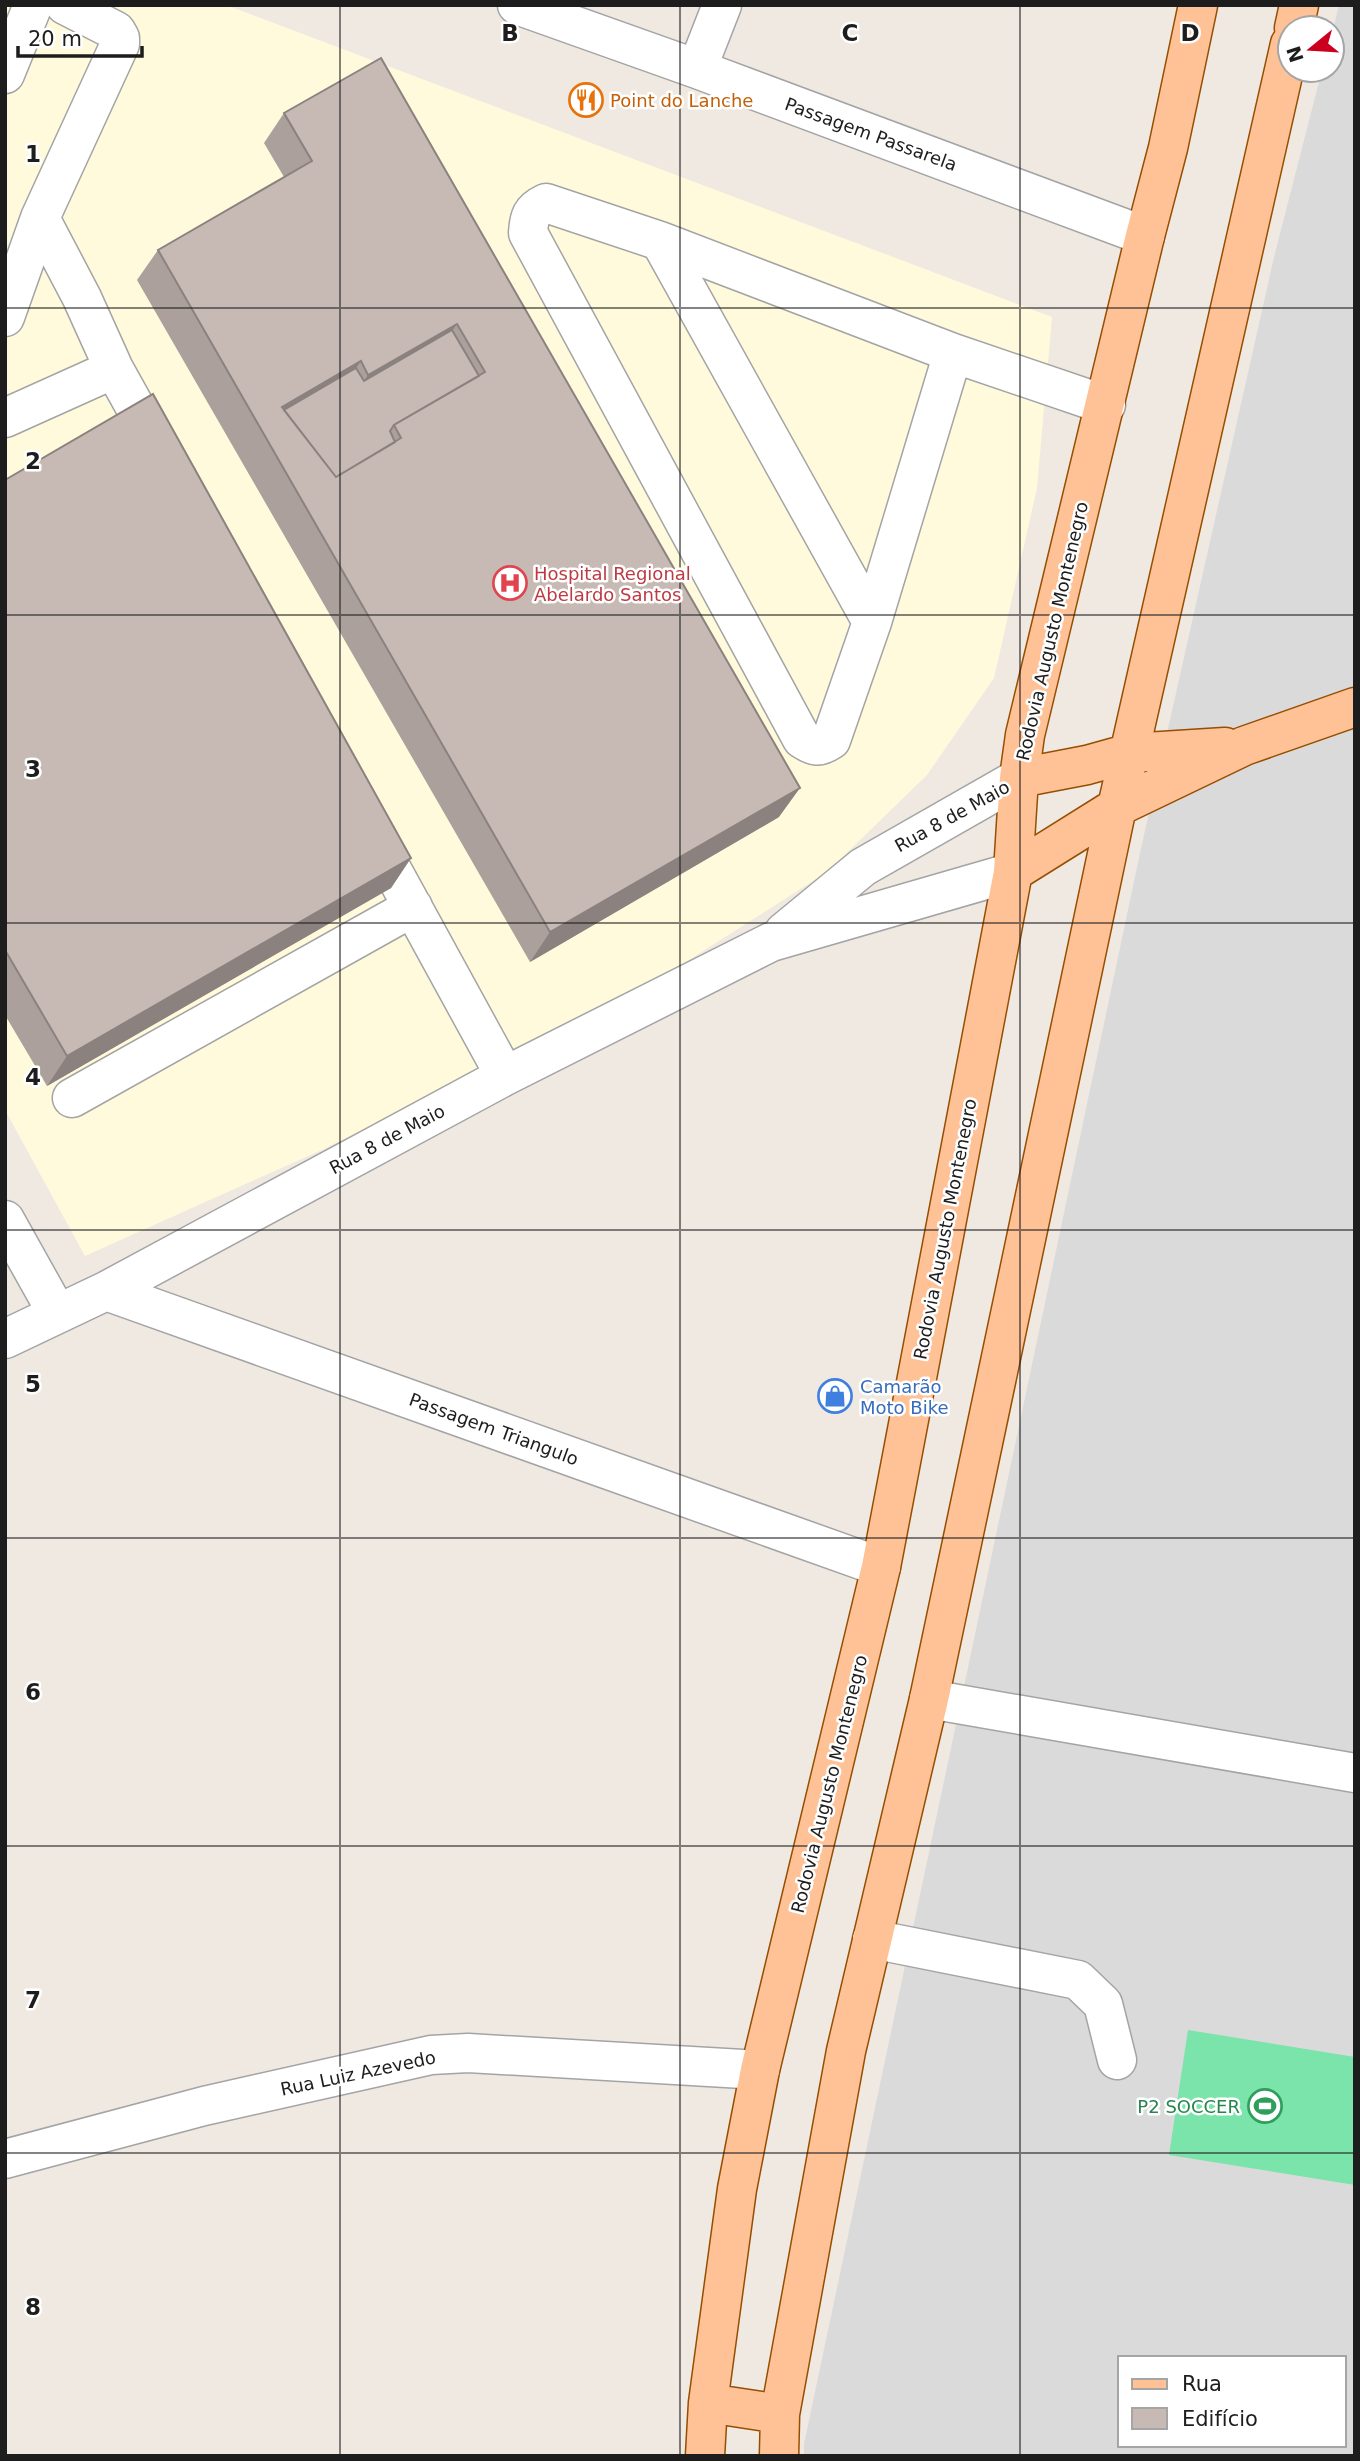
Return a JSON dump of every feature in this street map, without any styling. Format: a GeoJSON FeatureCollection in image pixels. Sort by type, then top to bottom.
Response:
{"type":"FeatureCollection","features":[{"type":"Feature","properties":{"kind":"main road","name":"Rodovia Augusto Montenegro"},"geometry":{"type":"LineString","coordinates":[[705,2456],[708,2403],[737,2189],[761,2070],[881,1567],[1013,872],[1019,778],[1025,735],[1144,236],[1168,148],[1198,5]]}},
{"type":"Feature","properties":{"kind":"main road"},"geometry":{"type":"LineString","coordinates":[[779,2456],[779,2414],[846,2051],[929,1699],[1117,807],[1281,84]]}},
{"type":"Feature","properties":{"kind":"main road","name":"Rua 8 de Maio"},"geometry":{"type":"LineString","coordinates":[[1013,872],[1117,807],[1244,746],[1355,707]]}},
{"type":"Feature","properties":{"kind":"main road","name":"Rua 8 de Maio"},"geometry":{"type":"LineString","coordinates":[[1019,778],[1087,765],[1130,752],[1244,746]]}},
{"type":"Feature","properties":{"kind":"main road"},"geometry":{"type":"LineString","coordinates":[[708,2403],[779,2414]]}},
{"type":"Feature","properties":{"kind":"street"},"geometry":{"type":"LineString","coordinates":[[5,74],[33,5]]}},
{"type":"Feature","properties":{"kind":"street"},"geometry":{"type":"LineString","coordinates":[[5,317],[40,218],[120,44],[116,31],[65,5]]}},
{"type":"Feature","properties":{"kind":"street","name":"Passagem Passarela"},"geometry":{"type":"LineString","coordinates":[[517,5],[697,69],[1144,236]]}},
{"type":"Feature","properties":{"kind":"street"},"geometry":{"type":"LineString","coordinates":[[697,69],[722,5]]}},
{"type":"Feature","properties":{"kind":"street"},"geometry":{"type":"LineString","coordinates":[[953,353],[872,622],[831,740],[821,747],[812,746],[802,739],[528,233],[529,217],[536,208],[546,203],[660,241],[953,353],[1105,405]]}},
{"type":"Feature","properties":{"kind":"street"},"geometry":{"type":"LineString","coordinates":[[40,218],[82,298],[114,369],[176,479]]}},
{"type":"Feature","properties":{"kind":"street"},"geometry":{"type":"LineString","coordinates":[[660,241],[872,622]]}},
{"type":"Feature","properties":{"kind":"street"},"geometry":{"type":"LineString","coordinates":[[5,418],[114,369]]}},
{"type":"Feature","properties":{"kind":"street","name":"Rua 8 de Maio"},"geometry":{"type":"LineString","coordinates":[[771,942],[863,867],[1019,778]]}},
{"type":"Feature","properties":{"kind":"street"},"geometry":{"type":"LineString","coordinates":[[352,797],[505,1076]]}},
{"type":"Feature","properties":{"kind":"street","name":"Rua 8 de Maio"},"geometry":{"type":"LineString","coordinates":[[5,1339],[106,1291],[505,1076],[771,942],[1013,872]]}},
{"type":"Feature","properties":{"kind":"street"},"geometry":{"type":"LineString","coordinates":[[72,1098],[414,907]]}},
{"type":"Feature","properties":{"kind":"street"},"geometry":{"type":"LineString","coordinates":[[5,1220],[57,1313]]}},
{"type":"Feature","properties":{"kind":"street","name":"Passagem Triangulo"},"geometry":{"type":"LineString","coordinates":[[106,1291],[881,1567]]}},
{"type":"Feature","properties":{"kind":"street"},"geometry":{"type":"LineString","coordinates":[[929,1699],[1355,1773]]}},
{"type":"Feature","properties":{"kind":"street"},"geometry":{"type":"LineString","coordinates":[[872,1939],[1078,1980],[1102,2004],[1116,2060]]}},
{"type":"Feature","properties":{"kind":"street","name":"Rua Luiz Azevedo"},"geometry":{"type":"LineString","coordinates":[[5,2160],[204,2106],[431,2055],[468,2053],[761,2070]]}},
{"type":"Feature","properties":{"kind":"shaded area","name":"Hospital Regional Abelardo Santos"},"geometry":{"type":"Polygon","coordinates":[[[7,5],[226,5],[1052,317],[1037,488],[994,678],[927,775],[827,872],[678,967],[502,1061],[326,1148],[85,1256],[5,1110],[7,5]]]}},
{"type":"Feature","properties":{"kind":"shaded area"},"geometry":{"type":"Polygon","coordinates":[[[1339,5],[1355,5],[1355,2456],[804,2456],[804,2444],[1140,853],[1274,257],[1318,84],[1346,84],[1346,14],[1337,14],[1339,5]]]}},
{"type":"Feature","properties":{"kind":"green space","name":"P2 SOCCER"},"geometry":{"type":"Polygon","coordinates":[[[1188,2030],[1355,2057],[1355,2185],[1169,2155],[1188,2030]]]}},
{"type":"Feature","properties":{"kind":"building"},"geometry":{"type":"Polygon","coordinates":[[[381,58],[800,788],[550,932],[158,250],[312,161],[284,113],[381,58]],[[457,324],[368,375],[361,361],[282,407],[336,477],[401,438],[394,425],[485,372],[457,324]]]}},
{"type":"Feature","properties":{"kind":"building"},"geometry":{"type":"Polygon","coordinates":[[[452,330],[479,376],[394,425],[390,431],[395,442],[336,477],[284,410],[356,368],[364,381],[452,330]]]}},
{"type":"Feature","properties":{"kind":"building"},"geometry":{"type":"Polygon","coordinates":[[[153,394],[411,858],[67,1056],[5,950],[5,480],[153,394]]]}},
{"type":"Feature","properties":{"kind":"place","name":"Point do Lanche"},"geometry":{"type":"Point","coordinates":[586,100]}},
{"type":"Feature","properties":{"kind":"place","name":"Hospital Regional Abelardo Santos"},"geometry":{"type":"Point","coordinates":[510,583]}},
{"type":"Feature","properties":{"kind":"place","name":"Camarão Moto Bike"},"geometry":{"type":"Point","coordinates":[835,1396]}},
{"type":"Feature","properties":{"kind":"place","name":"P2 SOCCER"},"geometry":{"type":"Point","coordinates":[1265,2106]}}]}
